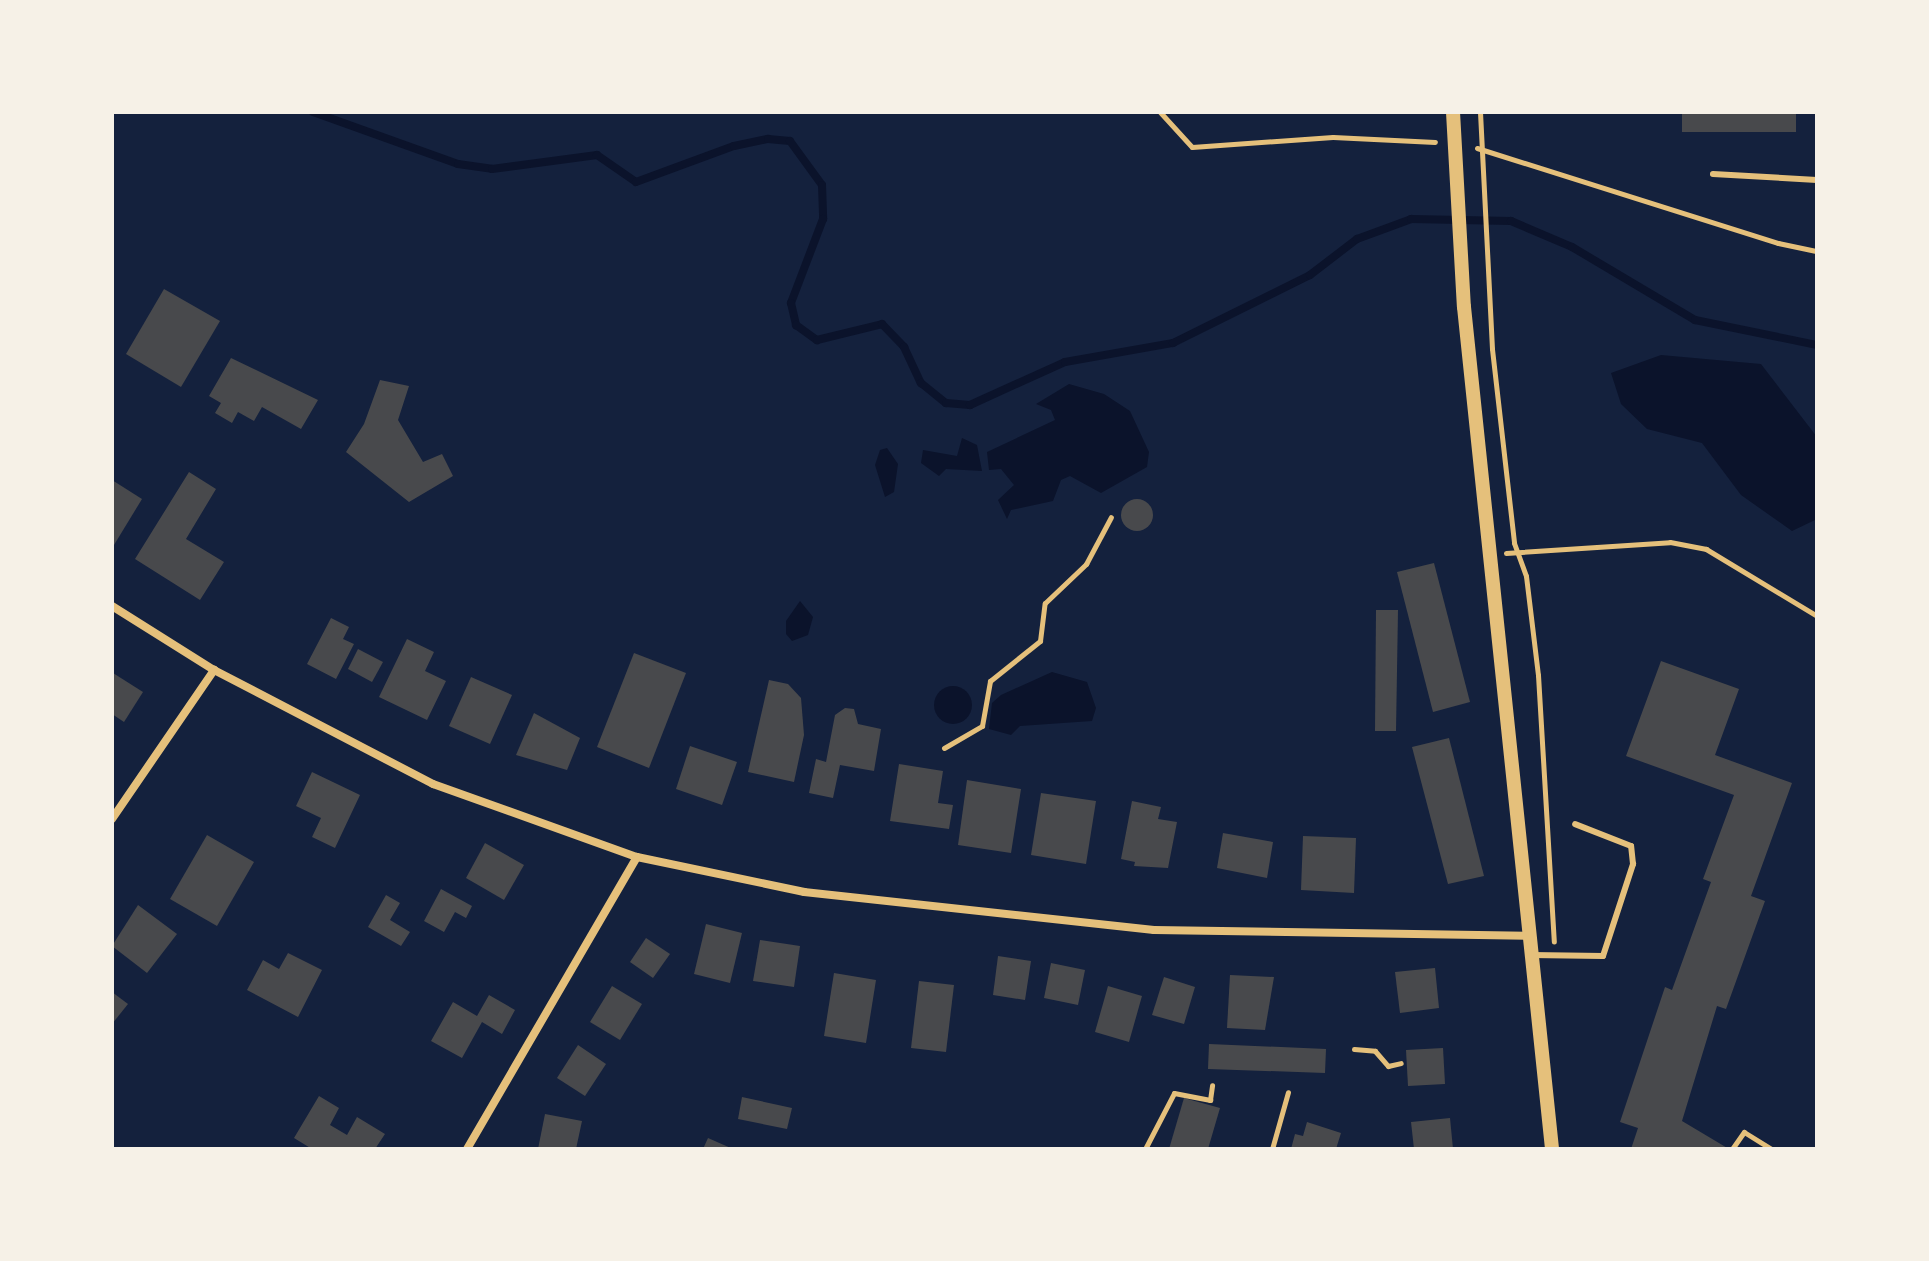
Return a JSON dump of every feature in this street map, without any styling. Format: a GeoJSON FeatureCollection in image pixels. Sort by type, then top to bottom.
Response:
{"type":"FeatureCollection","features":[{"type":"Feature","properties":{"kind":"street"},"geometry":{"type":"LineString","coordinates":[[1453,112],[1464,307],[1493,554],[1552,1149]]}},
{"type":"Feature","properties":{"kind":"street"},"geometry":{"type":"LineString","coordinates":[[112,606],[214,670],[433,784],[637,857],[804,892],[1154,930],[1529,936]]}},
{"type":"Feature","properties":{"kind":"street"},"geometry":{"type":"LineString","coordinates":[[112,819],[214,670]]}},
{"type":"Feature","properties":{"kind":"street"},"geometry":{"type":"LineString","coordinates":[[467,1149],[637,857]]}},
{"type":"Feature","properties":{"kind":"lane"},"geometry":{"type":"LineString","coordinates":[[1713,174],[1817,180]]}},
{"type":"Feature","properties":{"kind":"lane"},"geometry":{"type":"LineString","coordinates":[[1531,955],[1603,956],[1633,864],[1631,846],[1575,824]]}},
{"type":"Feature","properties":{"kind":"path"},"geometry":{"type":"LineString","coordinates":[[1160,112],[1192,147],[1333,137],[1454,143],[1817,251]]}},
{"type":"Feature","properties":{"kind":"path"},"geometry":{"type":"LineString","coordinates":[[1480,112],[1489,306],[1518,552],[1526,576],[1538,675],[1554,955]]}},
{"type":"Feature","properties":{"kind":"path"},"geometry":{"type":"LineString","coordinates":[[944,748],[982,726],[990,681],[1040,641],[1045,603],[1086,564],[1111,517]]}},
{"type":"Feature","properties":{"kind":"path"},"geometry":{"type":"LineString","coordinates":[[1493,554],[1670,542],[1706,549],[1817,616]]}},
{"type":"Feature","properties":{"kind":"path"},"geometry":{"type":"LineString","coordinates":[[1354,1049],[1375,1051],[1388,1066],[1401,1063]]}},
{"type":"Feature","properties":{"kind":"path"},"geometry":{"type":"LineString","coordinates":[[1145,1149],[1174,1093],[1210,1100],[1212,1085]]}},
{"type":"Feature","properties":{"kind":"path"},"geometry":{"type":"LineString","coordinates":[[1272,1149],[1288,1092]]}},
{"type":"Feature","properties":{"kind":"path"},"geometry":{"type":"LineString","coordinates":[[1732,1149],[1744,1132],[1771,1149]]}},
{"type":"Feature","properties":{"kind":"water"},"geometry":{"type":"Polygon","coordinates":[[[1661,355],[1761,364],[1817,437],[1815,520],[1792,531],[1741,495],[1702,443],[1647,429],[1621,404],[1611,373],[1661,355]]]}},
{"type":"Feature","properties":{"kind":"water"},"geometry":{"type":"Polygon","coordinates":[[[1069,384],[1104,394],[1130,411],[1149,452],[1147,467],[1101,493],[1070,476],[1061,480],[1053,501],[1011,510],[1007,519],[998,500],[1014,485],[1001,469],[989,470],[987,452],[1055,420],[1051,410],[1036,404],[1069,384]]]}},
{"type":"Feature","properties":{"kind":"water"},"geometry":{"type":"Polygon","coordinates":[[[962,438],[977,445],[982,471],[946,469],[939,476],[921,463],[923,450],[957,456],[962,438]]]}},
{"type":"Feature","properties":{"kind":"water"},"geometry":{"type":"Polygon","coordinates":[[[887,448],[898,464],[894,492],[885,497],[875,465],[880,450],[887,448]]]}},
{"type":"Feature","properties":{"kind":"water"},"geometry":{"type":"Polygon","coordinates":[[[800,601],[813,617],[808,635],[792,641],[786,634],[786,621],[800,601]]]}},
{"type":"Feature","properties":{"kind":"water"},"geometry":{"type":"Polygon","coordinates":[[[1052,672],[1087,682],[1096,708],[1092,721],[1020,726],[1011,735],[989,729],[992,703],[1001,695],[1052,672]]]}},
{"type":"Feature","properties":{"kind":"water"},"geometry":{"type":"Polygon","coordinates":[[[953,686],[967,691],[972,705],[967,719],[953,724],[939,719],[934,705],[939,691],[953,686]]]}},
{"type":"Feature","properties":{"kind":"building"},"geometry":{"type":"Polygon","coordinates":[[[1682,112],[1796,112],[1796,132],[1682,132],[1682,112]]]}},
{"type":"Feature","properties":{"kind":"building"},"geometry":{"type":"Polygon","coordinates":[[[164,289],[220,321],[181,387],[126,354],[164,289]]]}},
{"type":"Feature","properties":{"kind":"building"},"geometry":{"type":"Polygon","coordinates":[[[231,358],[318,400],[301,429],[262,407],[254,421],[238,412],[232,423],[215,413],[221,403],[209,396],[231,358]]]}},
{"type":"Feature","properties":{"kind":"building"},"geometry":{"type":"Polygon","coordinates":[[[380,380],[409,386],[398,420],[423,462],[442,454],[453,476],[409,502],[346,452],[364,424],[380,380]]]}},
{"type":"Feature","properties":{"kind":"building"},"geometry":{"type":"Polygon","coordinates":[[[189,472],[216,489],[186,539],[224,562],[200,600],[135,559],[189,472]]]}},
{"type":"Feature","properties":{"kind":"building"},"geometry":{"type":"Polygon","coordinates":[[[112,480],[142,499],[114,545],[112,543],[112,480]]]}},
{"type":"Feature","properties":{"kind":"building"},"geometry":{"type":"Polygon","coordinates":[[[1137,499],[1149,503],[1153,515],[1149,527],[1137,531],[1125,527],[1121,515],[1125,503],[1137,499]]]}},
{"type":"Feature","properties":{"kind":"building"},"geometry":{"type":"Polygon","coordinates":[[[1434,563],[1470,702],[1433,712],[1397,572],[1434,563]]]}},
{"type":"Feature","properties":{"kind":"building"},"geometry":{"type":"Polygon","coordinates":[[[1376,610],[1398,610],[1396,731],[1375,731],[1376,610]]]}},
{"type":"Feature","properties":{"kind":"building"},"geometry":{"type":"Polygon","coordinates":[[[331,618],[349,627],[343,639],[354,644],[336,679],[307,664],[331,618]]]}},
{"type":"Feature","properties":{"kind":"building"},"geometry":{"type":"Polygon","coordinates":[[[407,639],[434,652],[425,671],[446,681],[427,720],[379,697],[407,639]]]}},
{"type":"Feature","properties":{"kind":"building"},"geometry":{"type":"Polygon","coordinates":[[[358,649],[383,662],[372,682],[348,669],[358,649]]]}},
{"type":"Feature","properties":{"kind":"building"},"geometry":{"type":"Polygon","coordinates":[[[634,653],[686,673],[649,768],[597,747],[634,653]]]}},
{"type":"Feature","properties":{"kind":"building"},"geometry":{"type":"Polygon","coordinates":[[[1661,661],[1739,689],[1715,755],[1792,783],[1751,896],[1765,901],[1726,1009],[1717,1006],[1682,1121],[1729,1149],[1631,1149],[1638,1128],[1620,1122],[1665,987],[1672,990],[1711,882],[1703,879],[1734,795],[1626,756],[1661,661]]]}},
{"type":"Feature","properties":{"kind":"building"},"geometry":{"type":"Polygon","coordinates":[[[113,673],[143,692],[124,722],[112,714],[113,673]]]}},
{"type":"Feature","properties":{"kind":"building"},"geometry":{"type":"Polygon","coordinates":[[[471,677],[512,695],[490,744],[449,726],[471,677]]]}},
{"type":"Feature","properties":{"kind":"building"},"geometry":{"type":"Polygon","coordinates":[[[769,680],[788,684],[801,698],[804,735],[794,782],[748,772],[769,680]]]}},
{"type":"Feature","properties":{"kind":"building"},"geometry":{"type":"Polygon","coordinates":[[[845,708],[854,709],[858,724],[881,729],[874,771],[840,765],[833,798],[809,793],[816,759],[826,762],[835,715],[845,708]]]}},
{"type":"Feature","properties":{"kind":"building"},"geometry":{"type":"Polygon","coordinates":[[[534,713],[580,738],[567,770],[516,755],[534,713]]]}},
{"type":"Feature","properties":{"kind":"building"},"geometry":{"type":"Polygon","coordinates":[[[1449,738],[1484,876],[1448,884],[1412,747],[1449,738]]]}},
{"type":"Feature","properties":{"kind":"building"},"geometry":{"type":"Polygon","coordinates":[[[690,746],[737,762],[722,805],[676,789],[690,746]]]}},
{"type":"Feature","properties":{"kind":"building"},"geometry":{"type":"Polygon","coordinates":[[[899,764],[943,771],[938,803],[953,805],[949,829],[890,821],[899,764]]]}},
{"type":"Feature","properties":{"kind":"building"},"geometry":{"type":"Polygon","coordinates":[[[312,772],[360,795],[335,848],[312,837],[321,818],[296,806],[312,772]]]}},
{"type":"Feature","properties":{"kind":"building"},"geometry":{"type":"Polygon","coordinates":[[[967,780],[1021,789],[1011,853],[958,845],[967,780]]]}},
{"type":"Feature","properties":{"kind":"building"},"geometry":{"type":"Polygon","coordinates":[[[1041,793],[1096,801],[1086,864],[1031,855],[1041,793]]]}},
{"type":"Feature","properties":{"kind":"building"},"geometry":{"type":"Polygon","coordinates":[[[1132,801],[1161,807],[1158,819],[1177,822],[1168,868],[1134,866],[1135,862],[1121,859],[1132,801]]]}},
{"type":"Feature","properties":{"kind":"building"},"geometry":{"type":"Polygon","coordinates":[[[1223,833],[1273,842],[1267,878],[1217,868],[1223,833]]]}},
{"type":"Feature","properties":{"kind":"building"},"geometry":{"type":"Polygon","coordinates":[[[207,835],[254,862],[217,926],[170,899],[207,835]]]}},
{"type":"Feature","properties":{"kind":"building"},"geometry":{"type":"Polygon","coordinates":[[[1303,836],[1356,838],[1354,893],[1301,890],[1303,836]]]}},
{"type":"Feature","properties":{"kind":"building"},"geometry":{"type":"Polygon","coordinates":[[[485,843],[524,865],[504,900],[466,878],[485,843]]]}},
{"type":"Feature","properties":{"kind":"building"},"geometry":{"type":"Polygon","coordinates":[[[441,889],[472,906],[466,918],[455,912],[444,932],[424,921],[441,889]]]}},
{"type":"Feature","properties":{"kind":"building"},"geometry":{"type":"Polygon","coordinates":[[[386,895],[400,903],[390,920],[410,932],[401,946],[368,927],[386,895]]]}},
{"type":"Feature","properties":{"kind":"building"},"geometry":{"type":"Polygon","coordinates":[[[138,905],[177,934],[147,973],[112,946],[138,905]]]}},
{"type":"Feature","properties":{"kind":"building"},"geometry":{"type":"Polygon","coordinates":[[[706,924],[742,933],[730,983],[694,974],[706,924]]]}},
{"type":"Feature","properties":{"kind":"building"},"geometry":{"type":"Polygon","coordinates":[[[646,938],[670,954],[653,978],[630,962],[646,938]]]}},
{"type":"Feature","properties":{"kind":"building"},"geometry":{"type":"Polygon","coordinates":[[[760,940],[800,946],[794,987],[753,981],[760,940]]]}},
{"type":"Feature","properties":{"kind":"building"},"geometry":{"type":"Polygon","coordinates":[[[288,953],[322,970],[298,1017],[247,990],[263,960],[279,969],[288,953]]]}},
{"type":"Feature","properties":{"kind":"building"},"geometry":{"type":"Polygon","coordinates":[[[998,956],[1031,961],[1025,1000],[993,995],[998,956]]]}},
{"type":"Feature","properties":{"kind":"building"},"geometry":{"type":"Polygon","coordinates":[[[1051,963],[1085,970],[1078,1005],[1044,998],[1051,963]]]}},
{"type":"Feature","properties":{"kind":"building"},"geometry":{"type":"Polygon","coordinates":[[[1435,968],[1439,1008],[1400,1013],[1395,972],[1435,968]]]}},
{"type":"Feature","properties":{"kind":"building"},"geometry":{"type":"Polygon","coordinates":[[[834,973],[876,980],[866,1043],[824,1036],[834,973]]]}},
{"type":"Feature","properties":{"kind":"building"},"geometry":{"type":"Polygon","coordinates":[[[1230,975],[1274,977],[1265,1030],[1227,1028],[1230,975]]]}},
{"type":"Feature","properties":{"kind":"building"},"geometry":{"type":"Polygon","coordinates":[[[1164,977],[1195,987],[1184,1024],[1152,1015],[1164,977]]]}},
{"type":"Feature","properties":{"kind":"building"},"geometry":{"type":"Polygon","coordinates":[[[919,981],[954,985],[946,1052],[911,1048],[919,981]]]}},
{"type":"Feature","properties":{"kind":"building"},"geometry":{"type":"Polygon","coordinates":[[[612,986],[642,1004],[620,1040],[590,1022],[612,986]]]}},
{"type":"Feature","properties":{"kind":"building"},"geometry":{"type":"Polygon","coordinates":[[[1108,986],[1142,996],[1129,1042],[1095,1032],[1108,986]]]}},
{"type":"Feature","properties":{"kind":"building"},"geometry":{"type":"Polygon","coordinates":[[[112,992],[128,1004],[112,1024],[112,992]]]}},
{"type":"Feature","properties":{"kind":"building"},"geometry":{"type":"Polygon","coordinates":[[[489,995],[515,1010],[502,1034],[482,1022],[462,1058],[431,1041],[453,1002],[477,1016],[489,995]]]}},
{"type":"Feature","properties":{"kind":"building"},"geometry":{"type":"Polygon","coordinates":[[[1209,1044],[1326,1049],[1325,1073],[1208,1069],[1209,1044]]]}},
{"type":"Feature","properties":{"kind":"building"},"geometry":{"type":"Polygon","coordinates":[[[578,1045],[606,1064],[585,1096],[557,1078],[578,1045]]]}},
{"type":"Feature","properties":{"kind":"building"},"geometry":{"type":"Polygon","coordinates":[[[1443,1048],[1445,1084],[1408,1086],[1406,1050],[1443,1048]]]}},
{"type":"Feature","properties":{"kind":"building"},"geometry":{"type":"Polygon","coordinates":[[[319,1096],[339,1108],[330,1125],[347,1135],[357,1117],[385,1134],[375,1149],[312,1149],[294,1138],[319,1096]]]}},
{"type":"Feature","properties":{"kind":"building"},"geometry":{"type":"Polygon","coordinates":[[[742,1097],[792,1108],[787,1129],[738,1119],[742,1097]]]}},
{"type":"Feature","properties":{"kind":"building"},"geometry":{"type":"Polygon","coordinates":[[[1184,1098],[1220,1108],[1208,1149],[1169,1149],[1184,1098]]]}},
{"type":"Feature","properties":{"kind":"building"},"geometry":{"type":"Polygon","coordinates":[[[545,1114],[582,1121],[576,1149],[538,1149],[545,1114]]]}},
{"type":"Feature","properties":{"kind":"building"},"geometry":{"type":"Polygon","coordinates":[[[1450,1118],[1453,1149],[1414,1149],[1411,1122],[1450,1118]]]}},
{"type":"Feature","properties":{"kind":"building"},"geometry":{"type":"Polygon","coordinates":[[[1307,1122],[1341,1133],[1336,1149],[1291,1149],[1295,1134],[1303,1136],[1307,1122]]]}},
{"type":"Feature","properties":{"kind":"building"},"geometry":{"type":"Polygon","coordinates":[[[708,1138],[733,1149],[703,1149],[708,1138]]]}},
{"type":"Feature","properties":{"kind":"waterway"},"geometry":{"type":"LineString","coordinates":[[313,112],[458,164],[492,169],[597,155],[636,182],[734,146],[768,139],[790,141],[822,185],[823,219],[791,303],[796,325],[817,340],[882,324],[904,347],[921,383],[946,403],[970,405],[1065,362],[1173,343],[1310,275],[1357,239],[1411,219],[1511,221],[1572,247],[1695,320],[1817,345]]}}]}
